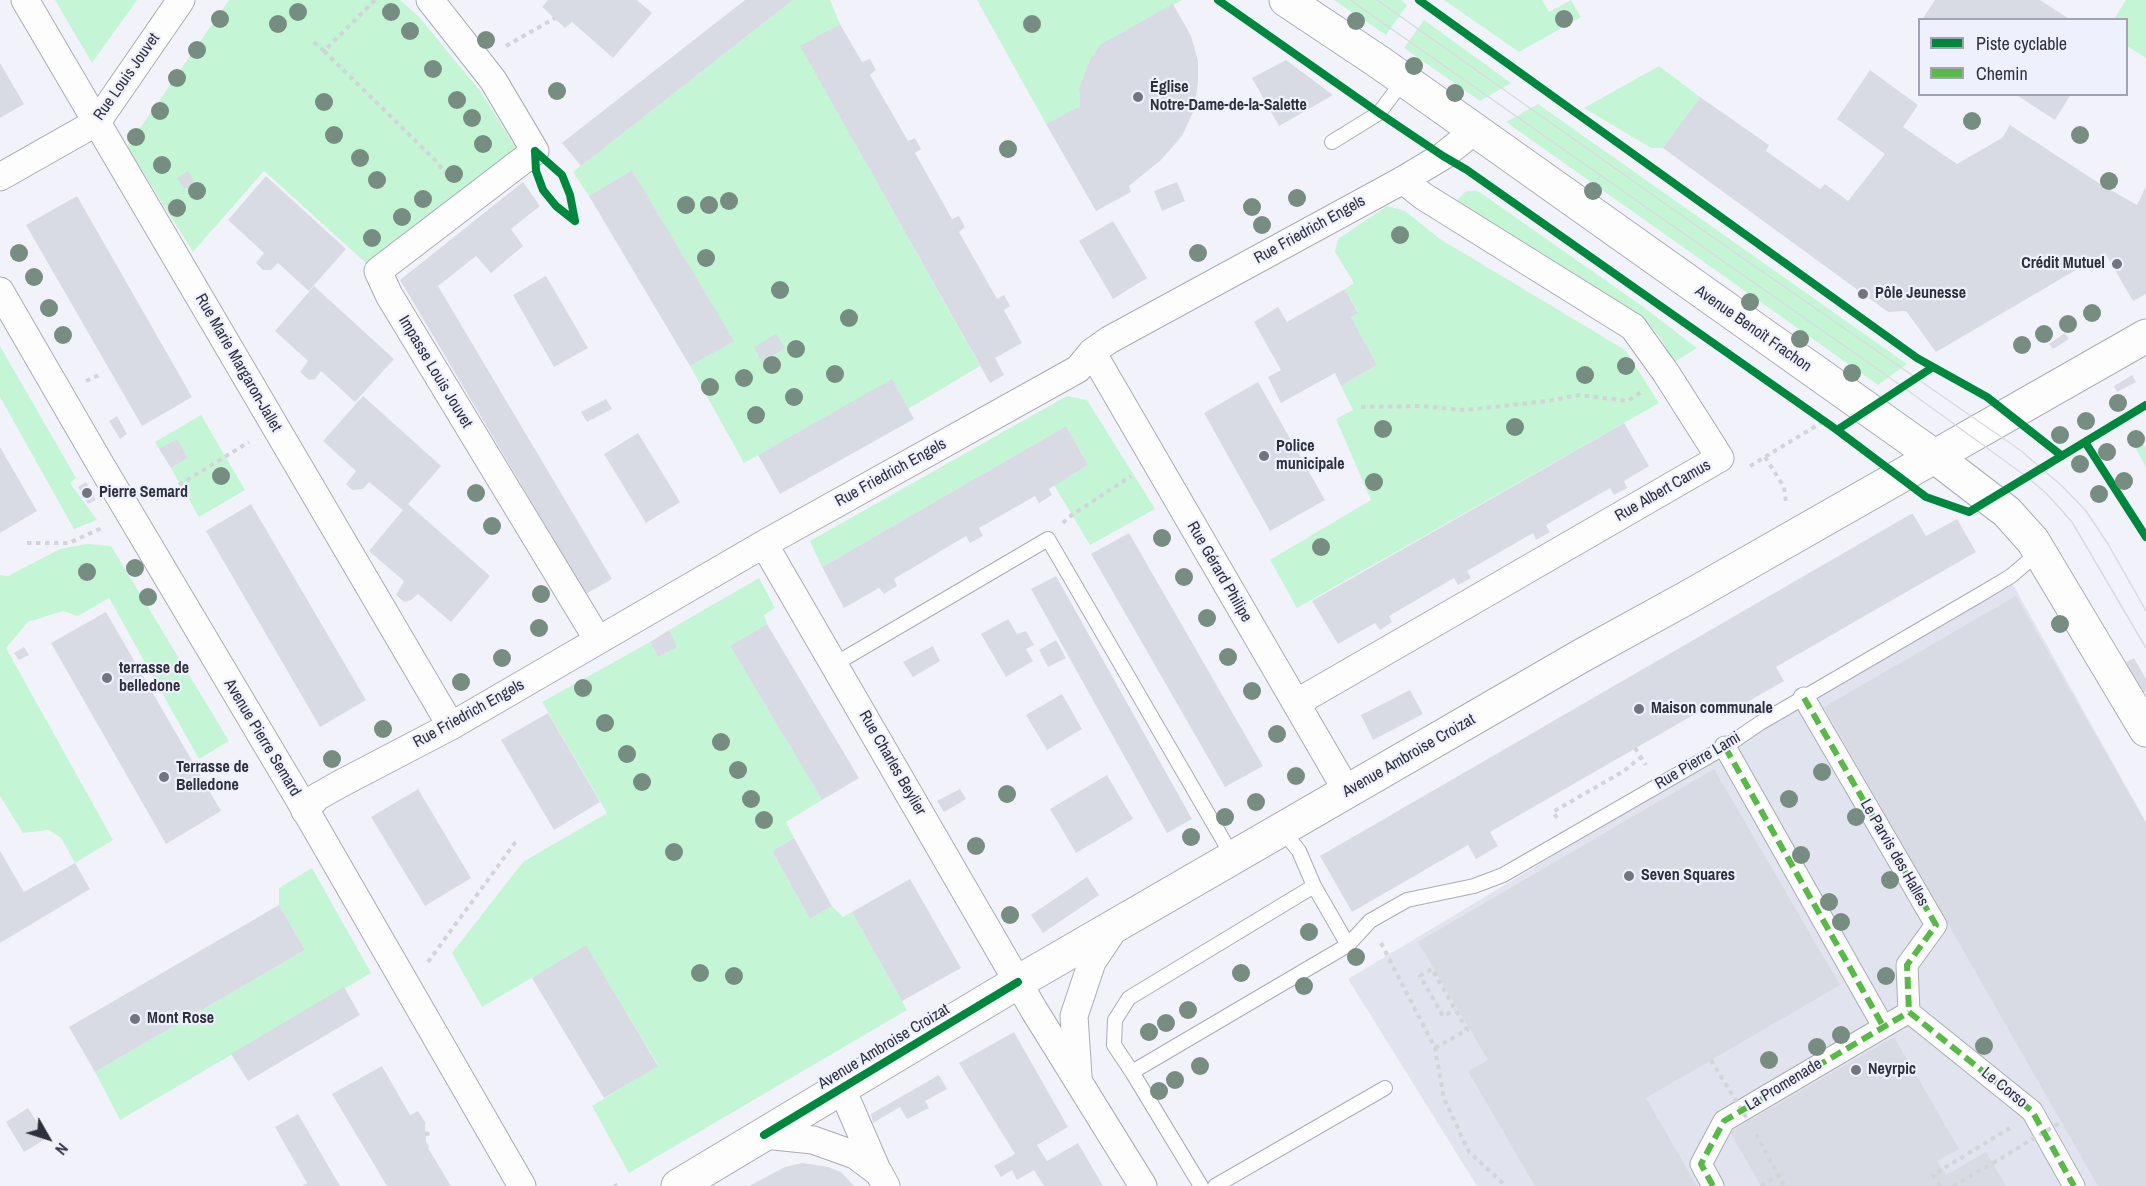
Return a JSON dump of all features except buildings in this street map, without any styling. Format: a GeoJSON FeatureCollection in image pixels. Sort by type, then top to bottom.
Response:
{"type":"FeatureCollection","features":[{"type":"Feature","properties":{"kind":"street","name":"Rue Marie Margaron-Jallet"},"geometry":{"type":"LineString","coordinates":[[25,0],[451,726]]}},
{"type":"Feature","properties":{"kind":"street","name":"Rue Louis Jouvet"},"geometry":{"type":"LineString","coordinates":[[0,177],[97,123],[181,0]]}},
{"type":"Feature","properties":{"kind":"street"},"geometry":{"type":"LineString","coordinates":[[430,0],[480,64]]}},
{"type":"Feature","properties":{"kind":"street","name":"Avenue Benoît Frachon"},"geometry":{"type":"LineString","coordinates":[[1286,0],[1404,80],[1934,456],[2007,512],[2033,541],[2146,730]]}},
{"type":"Feature","properties":{"kind":"street","name":"Impasse Louis Jouvet"},"geometry":{"type":"LineString","coordinates":[[480,64],[493,80],[535,151],[378,271],[389,295],[598,640]]}},
{"type":"Feature","properties":{"kind":"street","name":"Rue Friedrich Engels"},"geometry":{"type":"LineString","coordinates":[[305,811],[317,797],[332,788],[451,726],[764,544],[1078,369],[1092,352],[1109,340],[1403,180],[1443,156],[1474,131]]}},
{"type":"Feature","properties":{"kind":"street","name":"Rue Albert Camus"},"geometry":{"type":"LineString","coordinates":[[1296,703],[1720,458],[1666,373],[1633,327],[1423,196],[1403,180]]}},
{"type":"Feature","properties":{"kind":"street","name":"Avenue Pierre Semard"},"geometry":{"type":"LineString","coordinates":[[0,291],[522,1186]]}},
{"type":"Feature","properties":{"kind":"street","name":"Avenue Ambroise Croizat"},"geometry":{"type":"LineString","coordinates":[[678,1186],[1018,982],[1347,791],[2146,336]]}},
{"type":"Feature","properties":{"kind":"street","name":"Rue Gérard Philipe"},"geometry":{"type":"LineString","coordinates":[[1092,352],[1347,791]]}},
{"type":"Feature","properties":{"kind":"street","name":"Rue Charles Beylier"},"geometry":{"type":"LineString","coordinates":[[764,544],[1018,982],[1143,1186]]}},
{"type":"Feature","properties":{"kind":"street","name":"Le Parvis des Halles"},"geometry":{"type":"LineString","coordinates":[[1804,698],[1936,925],[1907,965],[1909,1012]]}},
{"type":"Feature","properties":{"kind":"street"},"geometry":{"type":"LineString","coordinates":[[1725,747],[1883,1026]]}},
{"type":"Feature","properties":{"kind":"street"},"geometry":{"type":"LineString","coordinates":[[1078,1078],[1074,1016],[1092,963],[1116,926]]}},
{"type":"Feature","properties":{"kind":"street","name":"La Promenade"},"geometry":{"type":"LineString","coordinates":[[1713,1186],[1701,1164],[1724,1121],[1909,1012]]}},
{"type":"Feature","properties":{"kind":"street","name":"Le Corso"},"geometry":{"type":"LineString","coordinates":[[1909,1012],[2032,1111],[2074,1186]]}},
{"type":"Feature","properties":{"kind":"street"},"geometry":{"type":"LineString","coordinates":[[842,1089],[882,1179]]}},
{"type":"Feature","properties":{"kind":"street"},"geometry":{"type":"LineString","coordinates":[[764,1135],[813,1140],[832,1146],[855,1155],[882,1179]]}},
{"type":"Feature","properties":{"kind":"lane"},"geometry":{"type":"LineString","coordinates":[[1332,142],[1379,113],[1404,80]]}},
{"type":"Feature","properties":{"kind":"lane"},"geometry":{"type":"LineString","coordinates":[[835,664],[1048,539],[1234,858]]}},
{"type":"Feature","properties":{"kind":"lane","name":"Rue Pierre Lami"},"geometry":{"type":"LineString","coordinates":[[1132,1072],[1348,945],[1370,921],[1407,900],[1474,886],[1503,874],[1725,747],[1760,723],[2011,576],[2039,552]]}},
{"type":"Feature","properties":{"kind":"lane"},"geometry":{"type":"LineString","coordinates":[[1282,830],[1299,851],[1314,886],[1348,945]]}},
{"type":"Feature","properties":{"kind":"lane"},"geometry":{"type":"LineString","coordinates":[[1201,1186],[1114,1045],[1115,1020],[1129,998],[1314,886]]}},
{"type":"Feature","properties":{"kind":"lane"},"geometry":{"type":"LineString","coordinates":[[1215,1186],[1385,1088]]}},
{"type":"Feature","properties":{"kind":"path"},"geometry":{"type":"LineString","coordinates":[[324,51],[375,0]]}},
{"type":"Feature","properties":{"kind":"path"},"geometry":{"type":"LineString","coordinates":[[480,64],[555,18]]}},
{"type":"Feature","properties":{"kind":"path"},"geometry":{"type":"LineString","coordinates":[[314,42],[435,160],[468,202]]}},
{"type":"Feature","properties":{"kind":"path"},"geometry":{"type":"LineString","coordinates":[[1361,407],[1420,406],[1465,410],[1548,401],[1579,395],[1628,401],[1666,373]]}},
{"type":"Feature","properties":{"kind":"path"},"geometry":{"type":"LineString","coordinates":[[1720,458],[1732,477],[1824,421]]}},
{"type":"Feature","properties":{"kind":"path"},"geometry":{"type":"LineString","coordinates":[[1765,457],[1784,488],[1787,506]]}},
{"type":"Feature","properties":{"kind":"path"},"geometry":{"type":"LineString","coordinates":[[1048,539],[1069,517],[1154,460]]}},
{"type":"Feature","properties":{"kind":"path"},"geometry":{"type":"LineString","coordinates":[[1635,748],[1644,762]]}},
{"type":"Feature","properties":{"kind":"path"},"geometry":{"type":"LineString","coordinates":[[407,989],[518,840]]}},
{"type":"Feature","properties":{"kind":"path"},"geometry":{"type":"LineString","coordinates":[[1370,921],[1435,1048],[1444,1099],[1469,1152],[1506,1186]]}},
{"type":"Feature","properties":{"kind":"path"},"geometry":{"type":"LineString","coordinates":[[1435,1048],[1467,1030],[1432,969],[1420,976],[1443,1016],[1455,1010]]}},
{"type":"Feature","properties":{"kind":"path"},"geometry":{"type":"LineString","coordinates":[[1711,1060],[1784,1186]]}},
{"type":"Feature","properties":{"kind":"path"},"geometry":{"type":"LineString","coordinates":[[1953,1186],[2061,1122]]}},
{"type":"Feature","properties":{"kind":"path"},"geometry":{"type":"LineString","coordinates":[[425,1134],[432,1133]]}},
{"type":"Feature","properties":{"kind":"path"},"geometry":{"type":"LineString","coordinates":[[1940,1186],[1933,1175],[2002,1134]]}},
{"type":"Feature","properties":{"kind":"path"},"geometry":{"type":"LineString","coordinates":[[1761,1186],[1778,1175]]}},
{"type":"Feature","properties":{"kind":"shaded area"},"geometry":{"type":"Polygon","coordinates":[[[2011,581],[2146,822],[2146,1186],[1477,1186],[1348,979],[2011,581]]]}},
{"type":"Feature","properties":{"kind":"green space"},"geometry":{"type":"Polygon","coordinates":[[[55,0],[137,0],[92,63],[55,0]]]}},
{"type":"Feature","properties":{"kind":"green space"},"geometry":{"type":"Polygon","coordinates":[[[229,0],[400,0],[419,17],[481,92],[516,148],[367,264],[264,171],[193,252],[127,147],[229,0]]]}},
{"type":"Feature","properties":{"kind":"green space"},"geometry":{"type":"Polygon","coordinates":[[[793,0],[830,0],[840,24],[801,47],[980,366],[908,409],[892,380],[744,463],[690,366],[733,341],[632,170],[589,196],[573,172],[793,0]]]}},
{"type":"Feature","properties":{"kind":"green space"},"geometry":{"type":"Polygon","coordinates":[[[977,0],[1182,0],[1101,44],[1090,59],[1079,88],[1080,106],[1046,124],[977,0]]]}},
{"type":"Feature","properties":{"kind":"green space"},"geometry":{"type":"Polygon","coordinates":[[[1334,0],[1401,0],[1407,5],[1386,35],[1334,0]]]}},
{"type":"Feature","properties":{"kind":"green space"},"geometry":{"type":"Polygon","coordinates":[[[1444,0],[1542,0],[1549,12],[1571,0],[1581,17],[1519,52],[1444,0]]]}},
{"type":"Feature","properties":{"kind":"green space"},"geometry":{"type":"Polygon","coordinates":[[[2126,0],[2146,0],[2146,58],[2128,47],[2128,18],[2115,18],[2126,0]]]}},
{"type":"Feature","properties":{"kind":"green space"},"geometry":{"type":"Polygon","coordinates":[[[1424,20],[1511,83],[1480,101],[1404,48],[1424,20]]]}},
{"type":"Feature","properties":{"kind":"green space"},"geometry":{"type":"Polygon","coordinates":[[[1659,66],[1700,97],[1663,148],[1651,148],[1584,108],[1659,66]]]}},
{"type":"Feature","properties":{"kind":"green space"},"geometry":{"type":"Polygon","coordinates":[[[1538,104],[1907,364],[1878,385],[1506,122],[1538,104]]]}},
{"type":"Feature","properties":{"kind":"green space"},"geometry":{"type":"Polygon","coordinates":[[[1466,191],[1478,191],[1642,306],[1697,348],[1673,363],[1662,340],[1643,317],[1456,201],[1466,191]]]}},
{"type":"Feature","properties":{"kind":"green space"},"geometry":{"type":"Polygon","coordinates":[[[1387,206],[1405,211],[1440,239],[1625,350],[1659,403],[1297,608],[1270,560],[1371,500],[1336,419],[1353,410],[1341,386],[1377,365],[1351,317],[1358,312],[1345,289],[1354,283],[1335,252],[1338,239],[1387,206]]]}},
{"type":"Feature","properties":{"kind":"green space"},"geometry":{"type":"Polygon","coordinates":[[[0,346],[76,478],[70,483],[97,520],[74,529],[0,397],[0,346]]]}},
{"type":"Feature","properties":{"kind":"green space"},"geometry":{"type":"Polygon","coordinates":[[[1067,396],[1087,400],[1155,509],[1090,545],[1054,485],[1088,465],[1066,426],[822,567],[810,541],[1067,396]]]}},
{"type":"Feature","properties":{"kind":"green space"},"geometry":{"type":"Polygon","coordinates":[[[201,415],[245,490],[199,517],[171,468],[187,458],[159,449],[155,442],[201,415]]]}},
{"type":"Feature","properties":{"kind":"green space"},"geometry":{"type":"Polygon","coordinates":[[[2137,433],[2146,449],[2146,467],[2129,437],[2137,433]]]}},
{"type":"Feature","properties":{"kind":"green space"},"geometry":{"type":"Polygon","coordinates":[[[87,544],[111,546],[229,741],[199,759],[109,598],[78,616],[63,611],[28,622],[6,648],[113,840],[75,863],[61,838],[49,830],[23,833],[0,796],[0,575],[8,576],[60,549],[87,544]]]}},
{"type":"Feature","properties":{"kind":"green space"},"geometry":{"type":"Polygon","coordinates":[[[759,578],[775,608],[764,615],[767,624],[730,646],[822,800],[786,822],[794,838],[772,851],[810,919],[832,906],[843,917],[852,912],[907,1010],[629,1173],[592,1106],[658,1065],[586,946],[482,1007],[452,953],[523,862],[607,813],[542,702],[650,642],[658,657],[676,647],[669,630],[759,578]]]}},
{"type":"Feature","properties":{"kind":"green space"},"geometry":{"type":"Polygon","coordinates":[[[312,868],[371,973],[120,1120],[95,1072],[305,950],[279,905],[279,888],[312,868]]]}},
{"type":"Feature","properties":{"kind":"tram line"},"geometry":{"type":"LineString","coordinates":[[1350,0],[1903,387],[2027,477],[2047,494],[2072,522],[2146,648]]}},
{"type":"Feature","properties":{"kind":"tram line"},"geometry":{"type":"LineString","coordinates":[[1377,0],[1701,229],[2020,450],[2062,486],[2086,511],[2108,544],[2146,611]]}},
{"type":"Feature","properties":{"kind":"marked path"},"geometry":{"type":"LineString","coordinates":[[1804,698],[1936,925],[1907,965],[1909,1012]]}},
{"type":"Feature","properties":{"kind":"marked path"},"geometry":{"type":"LineString","coordinates":[[1725,747],[1883,1026]]}},
{"type":"Feature","properties":{"kind":"marked path"},"geometry":{"type":"LineString","coordinates":[[1909,1012],[2032,1111],[2074,1186]]}},
{"type":"Feature","properties":{"kind":"marked path"},"geometry":{"type":"LineString","coordinates":[[1713,1186],[1701,1164],[1724,1121],[1909,1012]]}},
{"type":"Feature","properties":{"kind":"cycle path"},"geometry":{"type":"LineString","coordinates":[[1218,0],[1379,113],[1467,170],[1837,430],[1926,497],[1969,512],[2146,405]]}},
{"type":"Feature","properties":{"kind":"cycle path"},"geometry":{"type":"LineString","coordinates":[[1419,0],[1917,358],[1987,397],[2062,456]]}},
{"type":"Feature","properties":{"kind":"cycle path"},"geometry":{"type":"LineString","coordinates":[[535,151],[536,171],[543,190],[556,206],[575,221]]}},
{"type":"Feature","properties":{"kind":"cycle path"},"geometry":{"type":"LineString","coordinates":[[535,151],[562,175],[570,195],[575,221]]}},
{"type":"Feature","properties":{"kind":"cycle path"},"geometry":{"type":"LineString","coordinates":[[1837,430],[1933,367]]}},
{"type":"Feature","properties":{"kind":"cycle path"},"geometry":{"type":"LineString","coordinates":[[2085,442],[2146,537]]}},
{"type":"Feature","properties":{"kind":"cycle path"},"geometry":{"type":"LineString","coordinates":[[764,1135],[1018,982]]}},
{"type":"Feature","properties":{"kind":"place","name":"Église Notre-Dame-de-la-Salette"},"geometry":{"type":"Point","coordinates":[1138,97]}},
{"type":"Feature","properties":{"kind":"place","name":"Crédit Mutuel"},"geometry":{"type":"Point","coordinates":[2117,264]}},
{"type":"Feature","properties":{"kind":"place","name":"Pôle Jeunesse"},"geometry":{"type":"Point","coordinates":[1863,294]}},
{"type":"Feature","properties":{"kind":"place","name":"Police municipale"},"geometry":{"type":"Point","coordinates":[1264,456]}},
{"type":"Feature","properties":{"kind":"place","name":"Pierre Semard"},"geometry":{"type":"Point","coordinates":[87,493]}},
{"type":"Feature","properties":{"kind":"place","name":"terrasse de belledone"},"geometry":{"type":"Point","coordinates":[107,678]}},
{"type":"Feature","properties":{"kind":"place","name":"Maison communale"},"geometry":{"type":"Point","coordinates":[1639,709]}},
{"type":"Feature","properties":{"kind":"place","name":"Terrasse de Belledone"},"geometry":{"type":"Point","coordinates":[164,777]}},
{"type":"Feature","properties":{"kind":"place","name":"Seven Squares"},"geometry":{"type":"Point","coordinates":[1629,876]}},
{"type":"Feature","properties":{"kind":"place","name":"Mont Rose"},"geometry":{"type":"Point","coordinates":[135,1019]}},
{"type":"Feature","properties":{"kind":"place","name":"Neyrpic"},"geometry":{"type":"Point","coordinates":[1856,1070]}}]}
